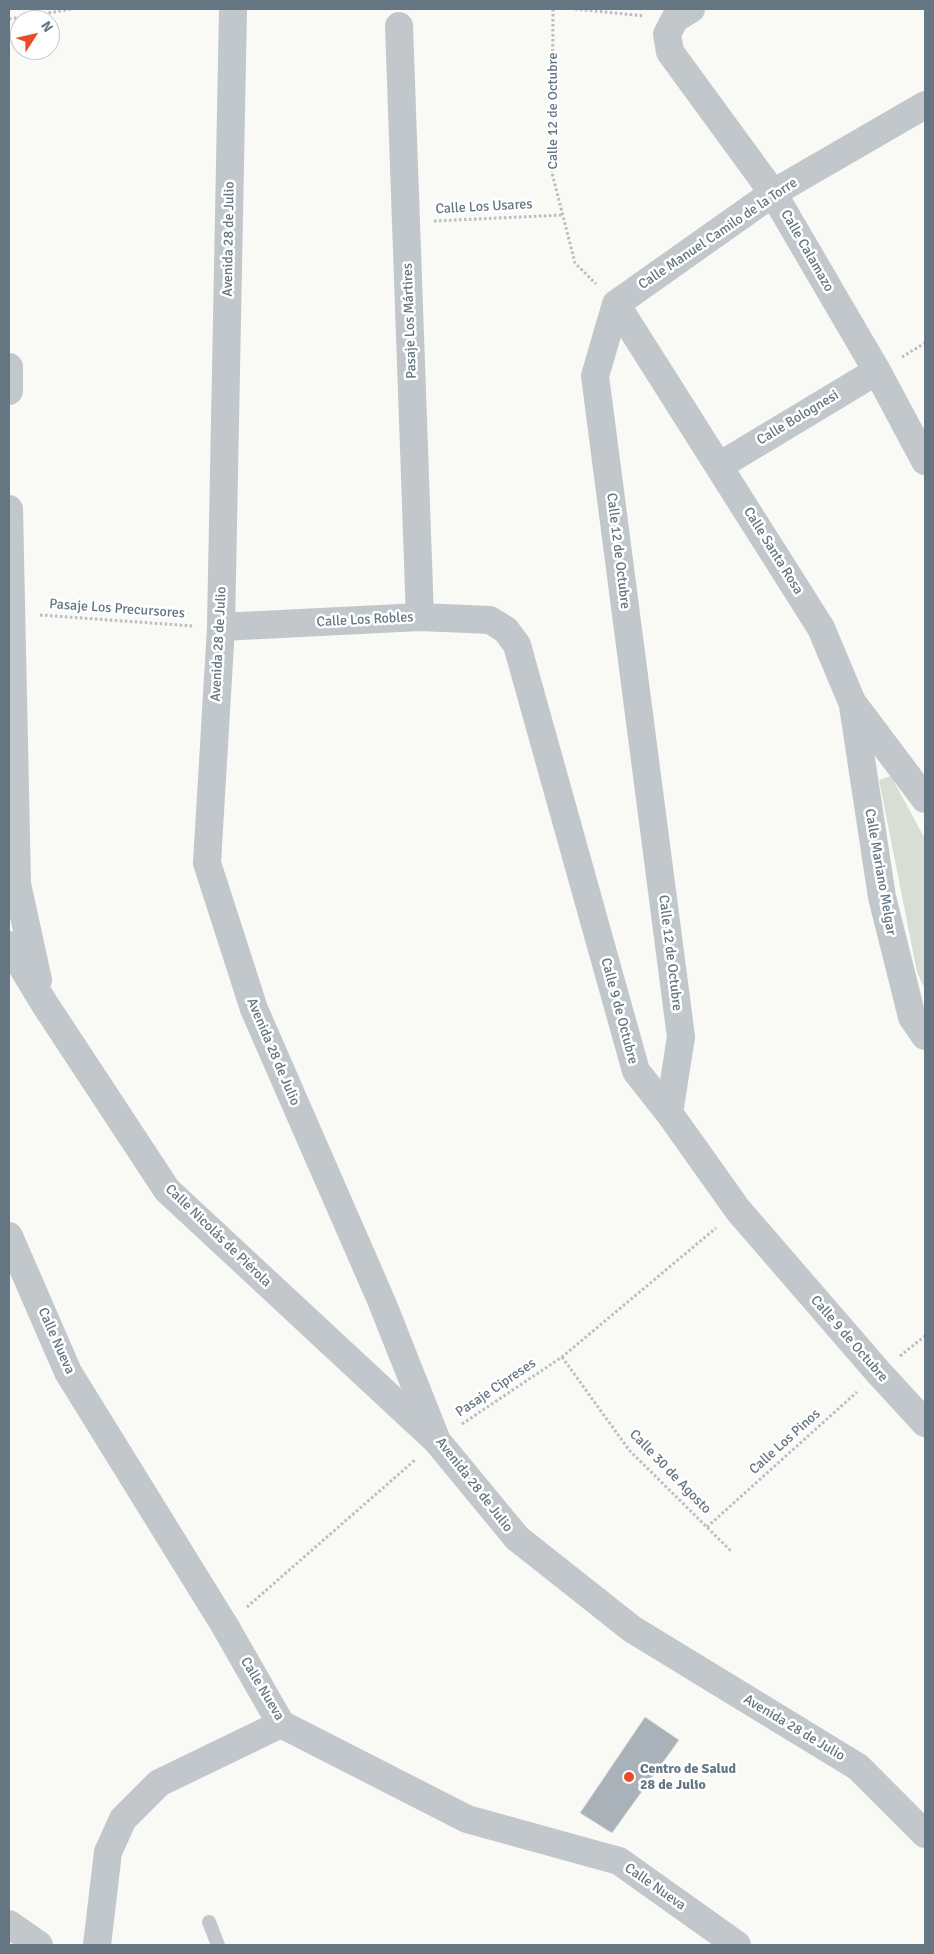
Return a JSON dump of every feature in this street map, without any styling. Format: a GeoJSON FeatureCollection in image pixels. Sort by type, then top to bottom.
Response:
{"type":"FeatureCollection","features":[{"type":"Feature","properties":{"kind":"street","name":"Avenida 28 de Julio"},"geometry":{"type":"LineString","coordinates":[[234,9],[221,627],[207,863],[254,1008],[381,1300],[437,1441],[516,1538],[632,1629],[858,1767],[925,1834]]}},
{"type":"Feature","properties":{"kind":"street","name":"Calle Calamazo"},"geometry":{"type":"LineString","coordinates":[[683,14],[667,34],[670,52],[773,194],[877,371],[925,461]]}},
{"type":"Feature","properties":{"kind":"street","name":"Pasaje Los Mártires"},"geometry":{"type":"LineString","coordinates":[[399,26],[420,617]]}},
{"type":"Feature","properties":{"kind":"street","name":"Calle Manuel Camilo de la Torre"},"geometry":{"type":"LineString","coordinates":[[616,304],[773,194],[925,105]]}},
{"type":"Feature","properties":{"kind":"street","name":"Calle Santa Rosa"},"geometry":{"type":"LineString","coordinates":[[616,304],[821,628],[852,702],[925,798]]}},
{"type":"Feature","properties":{"kind":"street","name":"Calle 12 de Octubre"},"geometry":{"type":"LineString","coordinates":[[616,304],[595,376],[681,1038],[669,1114]]}},
{"type":"Feature","properties":{"kind":"street"},"geometry":{"type":"LineString","coordinates":[[9,367],[9,391]]}},
{"type":"Feature","properties":{"kind":"street","name":"Calle Bolognesi"},"geometry":{"type":"LineString","coordinates":[[719,466],[877,371]]}},
{"type":"Feature","properties":{"kind":"street"},"geometry":{"type":"LineString","coordinates":[[9,509],[17,884],[44,1003]]}},
{"type":"Feature","properties":{"kind":"street","name":"Calle Los Robles"},"geometry":{"type":"LineString","coordinates":[[221,627],[420,617],[490,620],[506,630]]}},
{"type":"Feature","properties":{"kind":"street","name":"Calle 9 de Octubre"},"geometry":{"type":"LineString","coordinates":[[506,630],[517,645],[636,1070],[738,1210],[879,1373],[925,1423]]}},
{"type":"Feature","properties":{"kind":"street","name":"Calle Mariano Melgar"},"geometry":{"type":"LineString","coordinates":[[852,702],[882,896],[912,1016],[925,1036]]}},
{"type":"Feature","properties":{"kind":"street","name":"Calle Nicolás de Piérola"},"geometry":{"type":"LineString","coordinates":[[9,945],[44,1003],[167,1190],[437,1441]]}},
{"type":"Feature","properties":{"kind":"street","name":"Calle Nueva"},"geometry":{"type":"LineString","coordinates":[[9,1236],[68,1372],[225,1626],[281,1724],[467,1819],[619,1862],[737,1945]]}},
{"type":"Feature","properties":{"kind":"street"},"geometry":{"type":"LineString","coordinates":[[97,1945],[108,1852],[124,1819],[159,1783],[281,1724]]}},
{"type":"Feature","properties":{"kind":"street"},"geometry":{"type":"LineString","coordinates":[[9,1924],[39,1945]]}},
{"type":"Feature","properties":{"kind":"lane"},"geometry":{"type":"LineString","coordinates":[[209,1922],[218,1945]]}},
{"type":"Feature","properties":{"kind":"path"},"geometry":{"type":"LineString","coordinates":[[9,19],[73,9]]}},
{"type":"Feature","properties":{"kind":"path","name":"Calle 12 de Octubre"},"geometry":{"type":"LineString","coordinates":[[553,9],[552,173],[575,263],[616,304]]}},
{"type":"Feature","properties":{"kind":"path"},"geometry":{"type":"LineString","coordinates":[[575,9],[683,14]]}},
{"type":"Feature","properties":{"kind":"path","name":"Calle Los Usares"},"geometry":{"type":"LineString","coordinates":[[406,223],[563,214]]}},
{"type":"Feature","properties":{"kind":"path","name":"Pasaje Los Precursores"},"geometry":{"type":"LineString","coordinates":[[11,604],[221,627]]}},
{"type":"Feature","properties":{"kind":"path","name":"Pasaje Cipreses"},"geometry":{"type":"LineString","coordinates":[[225,1626],[437,1441],[562,1358],[738,1210]]}},
{"type":"Feature","properties":{"kind":"path","name":"Calle 30 de Agosto"},"geometry":{"type":"LineString","coordinates":[[562,1358],[629,1450],[731,1551]]}},
{"type":"Feature","properties":{"kind":"path","name":"Calle Los Pinos"},"geometry":{"type":"LineString","coordinates":[[707,1527],[879,1373]]}},
{"type":"Feature","properties":{"kind":"shaded area"},"geometry":{"type":"Polygon","coordinates":[[[891,776],[925,839],[925,990],[917,972],[879,780],[891,776]]]}},
{"type":"Feature","properties":{"kind":"building","name":"Centro de Salud 28 de Julio"},"geometry":{"type":"Polygon","coordinates":[[[645,1717],[679,1740],[612,1833],[580,1813],[645,1717]]]}},
{"type":"Feature","properties":{"kind":"place","name":"Centro de Salud 28 de Julio"},"geometry":{"type":"Point","coordinates":[629,1777]}}]}
